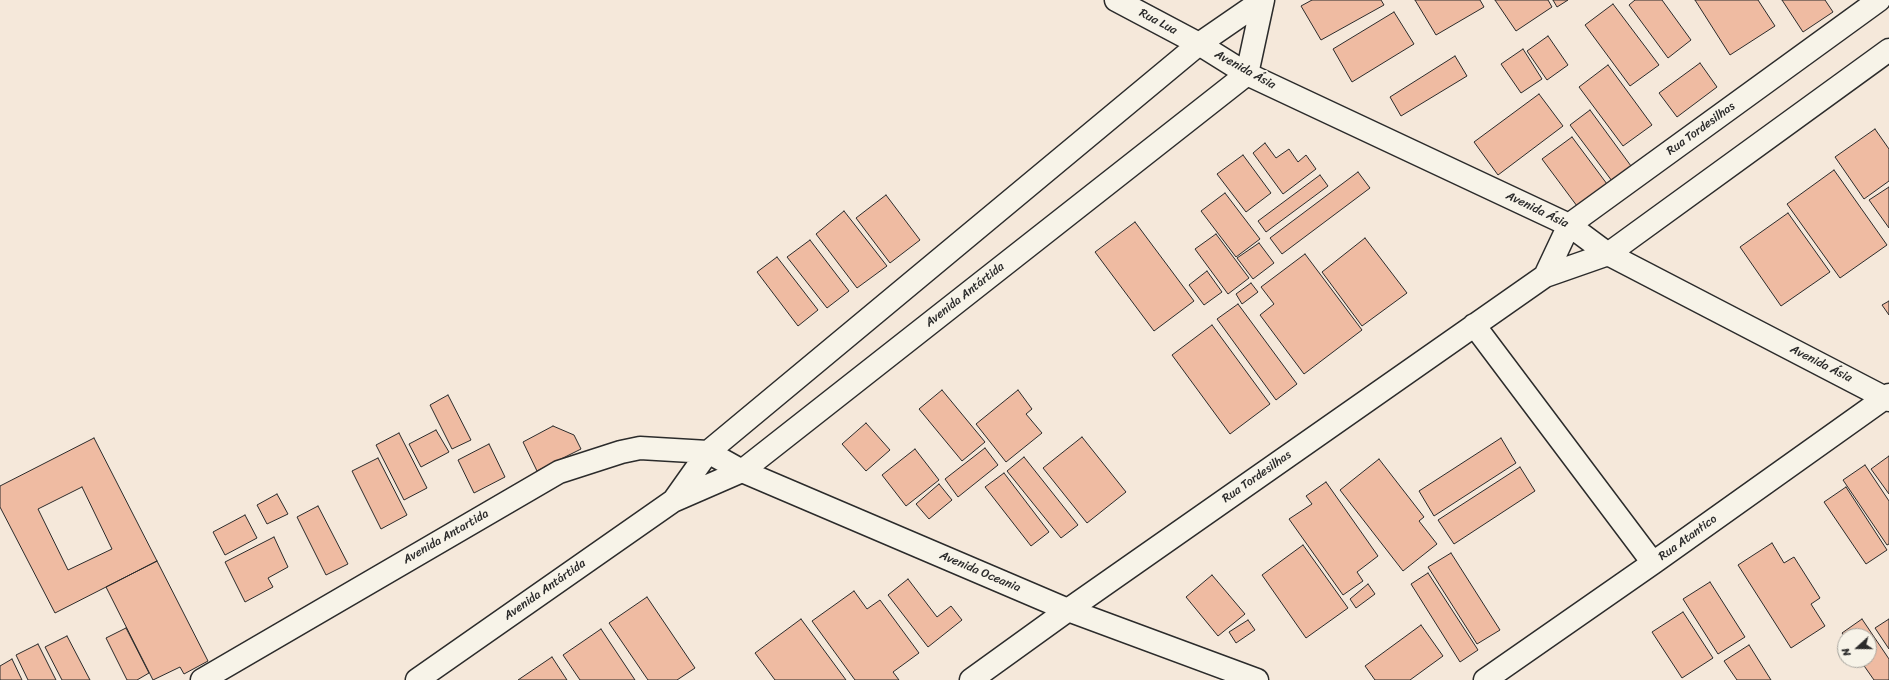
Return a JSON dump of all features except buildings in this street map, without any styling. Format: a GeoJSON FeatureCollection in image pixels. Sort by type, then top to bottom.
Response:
{"type":"FeatureCollection","features":[{"type":"Feature","properties":{"kind":"street","name":"Rua Lua"},"geometry":{"type":"LineString","coordinates":[[1116,0],[1199,44]]}},
{"type":"Feature","properties":{"kind":"street","name":"Avenida Antártida"},"geometry":{"type":"LineString","coordinates":[[673,501],[708,452],[1199,44],[1263,0]]}},
{"type":"Feature","properties":{"kind":"street"},"geometry":{"type":"LineString","coordinates":[[1247,74],[1263,0]]}},
{"type":"Feature","properties":{"kind":"street","name":"Rua Tordesilhas"},"geometry":{"type":"LineString","coordinates":[[1545,276],[1569,225],[1880,0]]}},
{"type":"Feature","properties":{"kind":"street","name":"Avenida Ásia"},"geometry":{"type":"LineString","coordinates":[[1199,44],[1247,74],[1569,225],[1608,254],[1888,397]]}},
{"type":"Feature","properties":{"kind":"street","name":"Rua Tordesilhas"},"geometry":{"type":"LineString","coordinates":[[971,680],[1068,610],[1545,276],[1608,254],[1889,50]]}},
{"type":"Feature","properties":{"kind":"street","name":"Avenida Antártida"},"geometry":{"type":"LineString","coordinates":[[417,680],[673,501],[742,471],[1247,74]]}},
{"type":"Feature","properties":{"kind":"street"},"geometry":{"type":"LineString","coordinates":[[1474,325],[1653,563]]}},
{"type":"Feature","properties":{"kind":"street","name":"Rua Atantico"},"geometry":{"type":"LineString","coordinates":[[1485,680],[1888,397]]}},
{"type":"Feature","properties":{"kind":"street","name":"Avenida Antartida"},"geometry":{"type":"LineString","coordinates":[[202,680],[559,472],[621,452],[640,448],[708,452]]}},
{"type":"Feature","properties":{"kind":"street","name":"Avenida Oceania"},"geometry":{"type":"LineString","coordinates":[[708,452],[742,471],[1068,610],[1257,680]]}}]}
